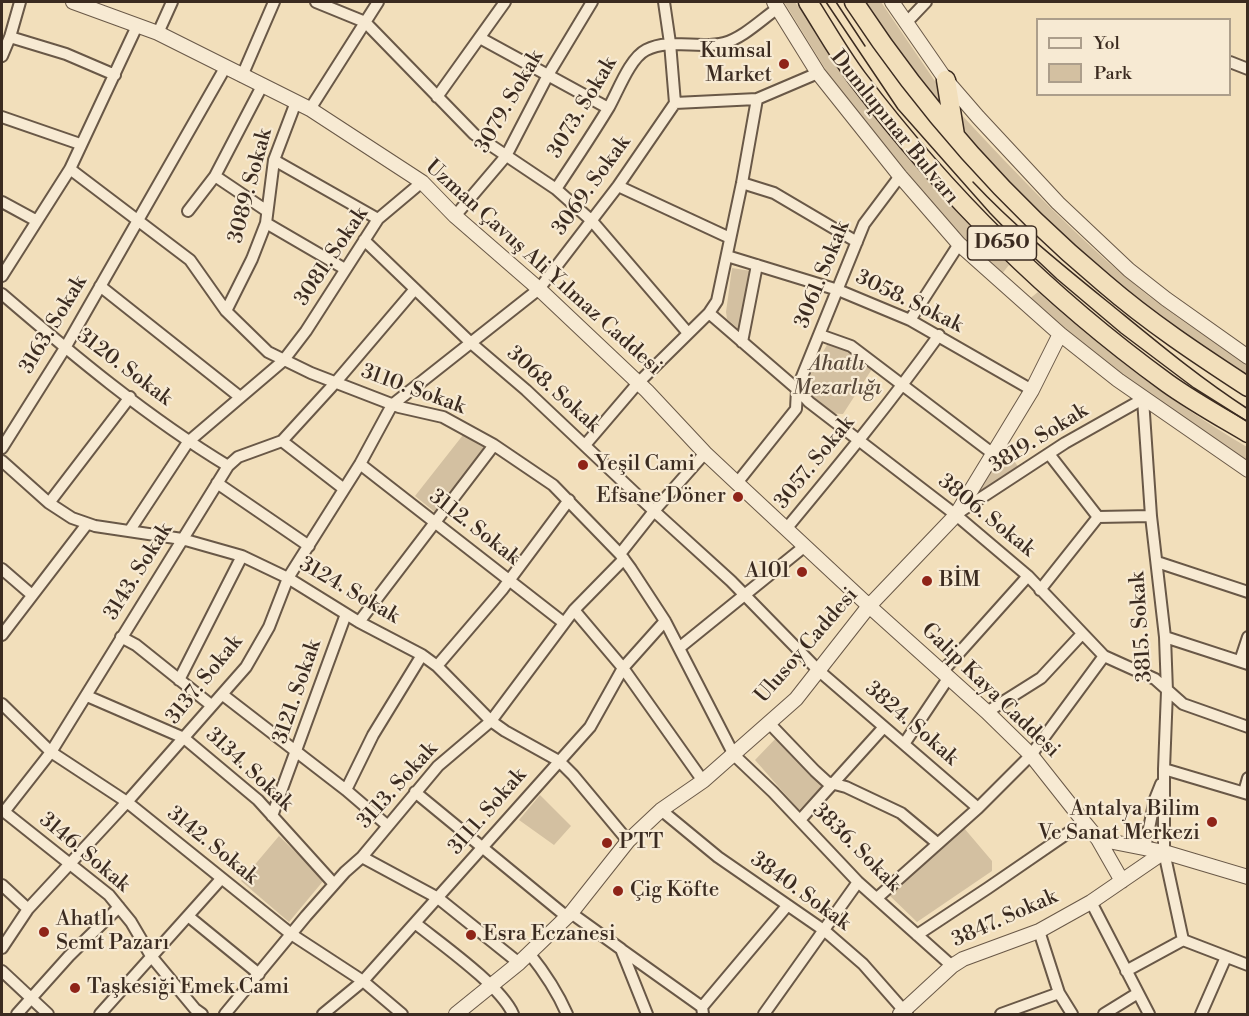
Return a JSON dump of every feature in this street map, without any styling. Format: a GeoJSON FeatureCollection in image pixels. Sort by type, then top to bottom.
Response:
{"type":"FeatureCollection","features":[{"type":"Feature","properties":{"kind":"highway","name":"Dumlupınar Bulvarı"},"geometry":{"type":"LineString","coordinates":[[808,2],[856,77],[929,166],[1007,248],[1091,323],[1168,384],[1248,434]]}},
{"type":"Feature","properties":{"kind":"highway","name":"Dumlupınar Bulvarı"},"geometry":{"type":"LineString","coordinates":[[854,2],[894,62],[955,137],[1027,215],[1105,285],[1189,348],[1248,387]]}},
{"type":"Feature","properties":{"kind":"highway"},"geometry":{"type":"LineString","coordinates":[[946,80],[955,137]]}},
{"type":"Feature","properties":{"kind":"street"},"geometry":{"type":"LineString","coordinates":[[2,56],[20,2]]}},
{"type":"Feature","properties":{"kind":"street","name":"Uzman Çavuş Ali Yılmaz Caddesi"},"geometry":{"type":"LineString","coordinates":[[73,2],[158,33],[310,109],[422,182],[455,216],[539,289],[638,382],[705,453],[869,606]]}},
{"type":"Feature","properties":{"kind":"street"},"geometry":{"type":"LineString","coordinates":[[158,33],[172,2]]}},
{"type":"Feature","properties":{"kind":"street"},"geometry":{"type":"LineString","coordinates":[[242,76],[274,2]]}},
{"type":"Feature","properties":{"kind":"street"},"geometry":{"type":"LineString","coordinates":[[316,2],[364,22],[474,134],[556,189],[592,221],[688,333]]}},
{"type":"Feature","properties":{"kind":"street"},"geometry":{"type":"LineString","coordinates":[[310,109],[378,2]]}},
{"type":"Feature","properties":{"kind":"street"},"geometry":{"type":"LineString","coordinates":[[437,97],[505,2]]}},
{"type":"Feature","properties":{"kind":"street","name":"3079. Sokak"},"geometry":{"type":"LineString","coordinates":[[455,216],[506,156],[548,75],[591,2]]}},
{"type":"Feature","properties":{"kind":"street"},"geometry":{"type":"LineString","coordinates":[[664,2],[675,103],[757,99],[818,73]]}},
{"type":"Feature","properties":{"kind":"street"},"geometry":{"type":"LineString","coordinates":[[892,2],[946,80],[1058,203],[1128,270],[1248,357]]}},
{"type":"Feature","properties":{"kind":"street"},"geometry":{"type":"LineString","coordinates":[[906,23],[926,2]]}},
{"type":"Feature","properties":{"kind":"street","name":"3073. Sokak"},"geometry":{"type":"LineString","coordinates":[[556,189],[608,108],[633,62],[646,50],[670,43],[692,45],[724,43],[738,37],[776,5]]}},
{"type":"Feature","properties":{"kind":"street","name":"Dumlupınar Bulvarı"},"geometry":{"type":"LineString","coordinates":[[776,5],[818,73],[900,176],[959,244],[1060,334],[1118,381],[1248,470]]}},
{"type":"Feature","properties":{"kind":"street"},"geometry":{"type":"LineString","coordinates":[[2,276],[70,169],[137,26]]}},
{"type":"Feature","properties":{"kind":"street"},"geometry":{"type":"LineString","coordinates":[[10,37],[66,54],[115,75]]}},
{"type":"Feature","properties":{"kind":"street"},"geometry":{"type":"LineString","coordinates":[[480,38],[608,108]]}},
{"type":"Feature","properties":{"kind":"street"},"geometry":{"type":"LineString","coordinates":[[1231,62],[1248,69]]}},
{"type":"Feature","properties":{"kind":"street","name":"3163. Sokak"},"geometry":{"type":"LineString","coordinates":[[2,448],[64,348],[225,68]]}},
{"type":"Feature","properties":{"kind":"street"},"geometry":{"type":"LineString","coordinates":[[188,211],[215,176],[262,86]]}},
{"type":"Feature","properties":{"kind":"street"},"geometry":{"type":"LineString","coordinates":[[585,445],[638,382],[709,313],[717,301],[757,99]]}},
{"type":"Feature","properties":{"kind":"street","name":"3089. Sokak"},"geometry":{"type":"LineString","coordinates":[[226,311],[252,259],[266,217],[274,159],[296,102]]}},
{"type":"Feature","properties":{"kind":"street","name":"3069. Sokak"},"geometry":{"type":"LineString","coordinates":[[392,405],[539,289],[618,186],[675,103]]}},
{"type":"Feature","properties":{"kind":"street"},"geometry":{"type":"LineString","coordinates":[[2,117],[81,144]]}},
{"type":"Feature","properties":{"kind":"street"},"geometry":{"type":"LineString","coordinates":[[274,159],[378,219]]}},
{"type":"Feature","properties":{"kind":"street","name":"3110. Sokak"},"geometry":{"type":"LineString","coordinates":[[70,169],[190,260],[226,311],[268,352],[283,361],[392,405],[443,417],[494,445],[553,485],[622,556],[665,621],[734,755]]}},
{"type":"Feature","properties":{"kind":"street"},"geometry":{"type":"LineString","coordinates":[[215,176],[266,217],[345,269]]}},
{"type":"Feature","properties":{"kind":"street","name":"3061. Sokak"},"geometry":{"type":"LineString","coordinates":[[737,483],[796,409],[796,389],[864,224],[900,176]]}},
{"type":"Feature","properties":{"kind":"street","name":"3081. Sokak"},"geometry":{"type":"LineString","coordinates":[[130,530],[188,442],[283,361],[306,331],[378,219],[422,182]]}},
{"type":"Feature","properties":{"kind":"street"},"geometry":{"type":"LineString","coordinates":[[742,183],[774,193],[857,242]]}},
{"type":"Feature","properties":{"kind":"street"},"geometry":{"type":"LineString","coordinates":[[618,186],[730,238]]}},
{"type":"Feature","properties":{"kind":"street"},"geometry":{"type":"LineString","coordinates":[[2,202],[37,221]]}},
{"type":"Feature","properties":{"kind":"street","name":"3068. Sokak"},"geometry":{"type":"LineString","coordinates":[[364,240],[471,343],[526,390],[745,596],[818,670]]}},
{"type":"Feature","properties":{"kind":"street"},"geometry":{"type":"LineString","coordinates":[[910,320],[959,244]]}},
{"type":"Feature","properties":{"kind":"street","name":"3058. Sokak"},"geometry":{"type":"LineString","coordinates":[[727,256],[838,290],[910,320],[1032,390]]}},
{"type":"Feature","properties":{"kind":"street"},"geometry":{"type":"LineString","coordinates":[[742,342],[758,265]]}},
{"type":"Feature","properties":{"kind":"street"},"geometry":{"type":"LineString","coordinates":[[100,286],[240,397]]}},
{"type":"Feature","properties":{"kind":"street","name":"3143. Sokak"},"geometry":{"type":"LineString","coordinates":[[3,811],[51,753],[228,466],[238,457],[282,441],[415,289]]}},
{"type":"Feature","properties":{"kind":"street","name":"3120. Sokak"},"geometry":{"type":"LineString","coordinates":[[2,294],[64,348],[188,442],[228,466]]}},
{"type":"Feature","properties":{"kind":"street","name":"3806. Sokak"},"geometry":{"type":"LineString","coordinates":[[709,313],[809,402],[956,515],[1028,576],[1081,635],[1104,656],[1148,675],[1195,710],[1248,727]]}},
{"type":"Feature","properties":{"kind":"street","name":"Ulusoy Caddesi"},"geometry":{"type":"LineString","coordinates":[[456,1014],[524,958],[569,915],[628,841],[661,810],[703,781],[796,699],[869,606],[956,515],[1032,390],[1060,334]]}},
{"type":"Feature","properties":{"kind":"street"},"geometry":{"type":"LineString","coordinates":[[820,335],[851,346],[992,453]]}},
{"type":"Feature","properties":{"kind":"street","name":"3057. Sokak"},"geometry":{"type":"LineString","coordinates":[[786,529],[860,441],[939,335]]}},
{"type":"Feature","properties":{"kind":"street"},"geometry":{"type":"LineString","coordinates":[[49,503],[130,398]]}},
{"type":"Feature","properties":{"kind":"street","name":"3819. Sokak"},"geometry":{"type":"LineString","coordinates":[[956,515],[1049,453],[1143,399]]}},
{"type":"Feature","properties":{"kind":"street","name":"3815. Sokak"},"geometry":{"type":"LineString","coordinates":[[1143,399],[1151,516],[1165,637],[1167,691],[1164,852],[1183,940]]}},
{"type":"Feature","properties":{"kind":"street","name":"3137. Sokak"},"geometry":{"type":"LineString","coordinates":[[2,948],[28,909],[246,668],[269,627],[288,578],[360,464],[392,405]]}},
{"type":"Feature","properties":{"kind":"street"},"geometry":{"type":"LineString","coordinates":[[282,441],[344,489]]}},
{"type":"Feature","properties":{"kind":"street"},"geometry":{"type":"LineString","coordinates":[[359,622],[494,445]]}},
{"type":"Feature","properties":{"kind":"street","name":"3113. Sokak"},"geometry":{"type":"LineString","coordinates":[[225,1014],[291,934],[334,884],[362,857],[438,766],[491,721],[574,610],[622,556],[654,511],[705,453]]}},
{"type":"Feature","properties":{"kind":"street"},"geometry":{"type":"LineString","coordinates":[[1049,453],[1098,517]]}},
{"type":"Feature","properties":{"kind":"street","name":"3124. Sokak"},"geometry":{"type":"LineString","coordinates":[[2,461],[49,503],[72,518],[87,524],[182,539],[242,556],[288,578],[359,622],[422,655],[437,666],[491,721],[559,761],[628,841]]}},
{"type":"Feature","properties":{"kind":"street","name":"3112. Sokak"},"geometry":{"type":"LineString","coordinates":[[360,464],[564,623]]}},
{"type":"Feature","properties":{"kind":"street"},"geometry":{"type":"LineString","coordinates":[[217,483],[309,546]]}},
{"type":"Feature","properties":{"kind":"street"},"geometry":{"type":"LineString","coordinates":[[437,666],[509,581],[569,500]]}},
{"type":"Feature","properties":{"kind":"street"},"geometry":{"type":"LineString","coordinates":[[1098,517],[1151,516]]}},
{"type":"Feature","properties":{"kind":"street"},"geometry":{"type":"LineString","coordinates":[[1040,590],[1098,517]]}},
{"type":"Feature","properties":{"kind":"street"},"geometry":{"type":"LineString","coordinates":[[2,635],[87,524]]}},
{"type":"Feature","properties":{"kind":"street"},"geometry":{"type":"LineString","coordinates":[[679,648],[805,546]]}},
{"type":"Feature","properties":{"kind":"street"},"geometry":{"type":"LineString","coordinates":[[179,680],[242,556]]}},
{"type":"Feature","properties":{"kind":"street"},"geometry":{"type":"LineString","coordinates":[[1157,562],[1248,592]]}},
{"type":"Feature","properties":{"kind":"street"},"geometry":{"type":"LineString","coordinates":[[2,568],[32,595]]}},
{"type":"Feature","properties":{"kind":"street"},"geometry":{"type":"LineString","coordinates":[[904,744],[946,674],[1028,576]]}},
{"type":"Feature","properties":{"kind":"street","name":"Galip Kaya Caddesi"},"geometry":{"type":"LineString","coordinates":[[869,606],[946,674],[1031,755],[1098,839],[1122,881]]}},
{"type":"Feature","properties":{"kind":"street"},"geometry":{"type":"LineString","coordinates":[[574,610],[623,668],[703,781]]}},
{"type":"Feature","properties":{"kind":"street","name":"3121. Sokak"},"geometry":{"type":"LineString","coordinates":[[272,816],[346,614]]}},
{"type":"Feature","properties":{"kind":"street","name":"3111. Sokak"},"geometry":{"type":"LineString","coordinates":[[322,1014],[363,981],[590,727],[623,668],[665,621]]}},
{"type":"Feature","properties":{"kind":"street"},"geometry":{"type":"LineString","coordinates":[[987,712],[1041,678],[1081,635]]}},
{"type":"Feature","properties":{"kind":"street"},"geometry":{"type":"LineString","coordinates":[[1165,637],[1244,662],[1248,637]]}},
{"type":"Feature","properties":{"kind":"street"},"geometry":{"type":"LineString","coordinates":[[121,638],[136,645],[211,705]]}},
{"type":"Feature","properties":{"kind":"street"},"geometry":{"type":"LineString","coordinates":[[346,790],[373,735],[422,655]]}},
{"type":"Feature","properties":{"kind":"street"},"geometry":{"type":"LineString","coordinates":[[877,898],[978,807],[1031,755],[1104,656]]}},
{"type":"Feature","properties":{"kind":"street","name":"3824. Sokak"},"geometry":{"type":"LineString","coordinates":[[818,670],[978,807]]}},
{"type":"Feature","properties":{"kind":"street"},"geometry":{"type":"LineString","coordinates":[[223,695],[346,790],[388,826]]}},
{"type":"Feature","properties":{"kind":"street","name":"3134. Sokak"},"geometry":{"type":"LineString","coordinates":[[87,696],[184,738],[258,800],[334,884]]}},
{"type":"Feature","properties":{"kind":"street","name":"3142. Sokak"},"geometry":{"type":"LineString","coordinates":[[2,704],[51,753],[127,802],[291,934],[363,981],[402,1014]]}},
{"type":"Feature","properties":{"kind":"street"},"geometry":{"type":"LineString","coordinates":[[769,723],[827,782],[846,787],[901,813],[937,843]]}},
{"type":"Feature","properties":{"kind":"street"},"geometry":{"type":"LineString","coordinates":[[800,820],[884,726]]}},
{"type":"Feature","properties":{"kind":"street","name":"3836. Sokak"},"geometry":{"type":"LineString","coordinates":[[734,755],[800,820],[858,882],[952,966]]}},
{"type":"Feature","properties":{"kind":"street"},"geometry":{"type":"LineString","coordinates":[[1145,848],[1155,799],[1164,774],[1246,793],[1248,777]]}},
{"type":"Feature","properties":{"kind":"street"},"geometry":{"type":"LineString","coordinates":[[415,792],[482,849],[703,1011],[787,906]]}},
{"type":"Feature","properties":{"kind":"street","name":"3840. Sokak"},"geometry":{"type":"LineString","coordinates":[[661,810],[718,857],[825,931],[864,964],[904,1013]]}},
{"type":"Feature","properties":{"kind":"street","name":"3146. Sokak"},"geometry":{"type":"LineString","coordinates":[[3,811],[109,895],[131,922],[151,956],[196,1013]]}},
{"type":"Feature","properties":{"kind":"street"},"geometry":{"type":"LineString","coordinates":[[917,934],[1084,822]]}},
{"type":"Feature","properties":{"kind":"street"},"geometry":{"type":"LineString","coordinates":[[1098,839],[1164,852],[1248,878]]}},
{"type":"Feature","properties":{"kind":"street","name":"3847. Sokak"},"geometry":{"type":"LineString","coordinates":[[904,1013],[952,966],[963,959],[1039,931],[1091,902],[1164,852]]}},
{"type":"Feature","properties":{"kind":"street"},"geometry":{"type":"LineString","coordinates":[[362,857],[438,898],[524,958],[548,977],[559,994],[567,1014]]}},
{"type":"Feature","properties":{"kind":"street"},"geometry":{"type":"LineString","coordinates":[[100,1014],[221,879]]}},
{"type":"Feature","properties":{"kind":"street"},"geometry":{"type":"LineString","coordinates":[[764,1014],[858,882]]}},
{"type":"Feature","properties":{"kind":"street"},"geometry":{"type":"LineString","coordinates":[[2,885],[28,909]]}},
{"type":"Feature","properties":{"kind":"street"},"geometry":{"type":"LineString","coordinates":[[1091,902],[1149,1014]]}},
{"type":"Feature","properties":{"kind":"street"},"geometry":{"type":"LineString","coordinates":[[17,1014],[69,956],[119,907]]}},
{"type":"Feature","properties":{"kind":"street"},"geometry":{"type":"LineString","coordinates":[[188,916],[259,974]]}},
{"type":"Feature","properties":{"kind":"street"},"geometry":{"type":"LineString","coordinates":[[415,923],[491,986],[513,1014]]}},
{"type":"Feature","properties":{"kind":"street"},"geometry":{"type":"LineString","coordinates":[[1039,931],[1059,993],[1072,1014]]}},
{"type":"Feature","properties":{"kind":"street"},"geometry":{"type":"LineString","coordinates":[[1126,971],[1183,940],[1248,965]]}},
{"type":"Feature","properties":{"kind":"street"},"geometry":{"type":"LineString","coordinates":[[621,949],[647,1014]]}},
{"type":"Feature","properties":{"kind":"street"},"geometry":{"type":"LineString","coordinates":[[1201,1014],[1226,957]]}},
{"type":"Feature","properties":{"kind":"street"},"geometry":{"type":"LineString","coordinates":[[2,971],[48,1014]]}},
{"type":"Feature","properties":{"kind":"street"},"geometry":{"type":"LineString","coordinates":[[1000,1014],[1059,993]]}},
{"type":"Feature","properties":{"kind":"street"},"geometry":{"type":"LineString","coordinates":[[1104,1014],[1138,993]]}},
{"type":"Feature","properties":{"kind":"green space"},"geometry":{"type":"Polygon","coordinates":[[[784,2],[795,2],[844,71],[922,172],[1009,265],[1001,275],[965,240],[837,88],[784,2]]]}},
{"type":"Feature","properties":{"kind":"green space"},"geometry":{"type":"Polygon","coordinates":[[[861,2],[881,2],[941,90],[949,123],[861,2]]]}},
{"type":"Feature","properties":{"kind":"green space"},"geometry":{"type":"Polygon","coordinates":[[[957,110],[1050,207],[1124,276],[1150,297],[1247,364],[1247,380],[1166,323],[1064,239],[962,135],[957,110]]]}},
{"type":"Feature","properties":{"kind":"green space"},"geometry":{"type":"Polygon","coordinates":[[[732,268],[751,271],[741,331],[727,319],[726,312],[732,268]]]}},
{"type":"Feature","properties":{"kind":"green space"},"geometry":{"type":"Polygon","coordinates":[[[1038,292],[1139,375],[1247,447],[1247,461],[1155,403],[1028,300],[1038,292]]]}},
{"type":"Feature","properties":{"kind":"green space","name":"Ahatlı Mezarlığı"},"geometry":{"type":"Polygon","coordinates":[[[828,343],[845,349],[872,369],[843,414],[826,410],[804,392],[807,381],[828,343]]]}},
{"type":"Feature","properties":{"kind":"green space"},"geometry":{"type":"Polygon","coordinates":[[[463,435],[486,449],[436,513],[415,496],[463,435]]]}},
{"type":"Feature","properties":{"kind":"green space"},"geometry":{"type":"Polygon","coordinates":[[[1004,446],[1019,468],[972,501],[1004,446]]]}},
{"type":"Feature","properties":{"kind":"green space"},"geometry":{"type":"Polygon","coordinates":[[[778,736],[823,785],[799,810],[755,760],[778,736]]]}},
{"type":"Feature","properties":{"kind":"green space"},"geometry":{"type":"Polygon","coordinates":[[[540,795],[571,826],[554,845],[519,820],[540,795]]]}},
{"type":"Feature","properties":{"kind":"green space"},"geometry":{"type":"Polygon","coordinates":[[[964,828],[992,861],[992,871],[917,922],[888,894],[964,828]]]}},
{"type":"Feature","properties":{"kind":"green space"},"geometry":{"type":"Polygon","coordinates":[[[279,836],[324,880],[289,922],[241,881],[279,836]]]}},
{"type":"Feature","properties":{"kind":"tram line"},"geometry":{"type":"LineString","coordinates":[[826,2],[898,109],[1022,246],[1121,333],[1194,388],[1248,422]]}},
{"type":"Feature","properties":{"kind":"tram line"},"geometry":{"type":"LineString","coordinates":[[836,2],[865,46]]}},
{"type":"Feature","properties":{"kind":"tram line"},"geometry":{"type":"LineString","coordinates":[[973,182],[1023,231],[1077,276],[1179,359],[1248,409]]}},
{"type":"Feature","properties":{"kind":"place","name":"Kumsal Market"},"geometry":{"type":"Point","coordinates":[784,64]}},
{"type":"Feature","properties":{"kind":"place","name":"Yeşil Cami"},"geometry":{"type":"Point","coordinates":[583,465]}},
{"type":"Feature","properties":{"kind":"place","name":"Efsane Döner"},"geometry":{"type":"Point","coordinates":[738,497]}},
{"type":"Feature","properties":{"kind":"place","name":"A101"},"geometry":{"type":"Point","coordinates":[802,572]}},
{"type":"Feature","properties":{"kind":"place","name":"BİM"},"geometry":{"type":"Point","coordinates":[927,581]}},
{"type":"Feature","properties":{"kind":"place","name":"Antalya Bilim Ve Sanat Merkezi"},"geometry":{"type":"Point","coordinates":[1212,822]}},
{"type":"Feature","properties":{"kind":"place","name":"PTT"},"geometry":{"type":"Point","coordinates":[607,843]}},
{"type":"Feature","properties":{"kind":"place","name":"Çig Köfte"},"geometry":{"type":"Point","coordinates":[618,891]}},
{"type":"Feature","properties":{"kind":"place","name":"Ahatlı Semt Pazarı"},"geometry":{"type":"Point","coordinates":[44,932]}},
{"type":"Feature","properties":{"kind":"place","name":"Esra Eczanesi"},"geometry":{"type":"Point","coordinates":[471,935]}},
{"type":"Feature","properties":{"kind":"place","name":"Taşkesiği Emek Cami"},"geometry":{"type":"Point","coordinates":[75,988]}}]}
